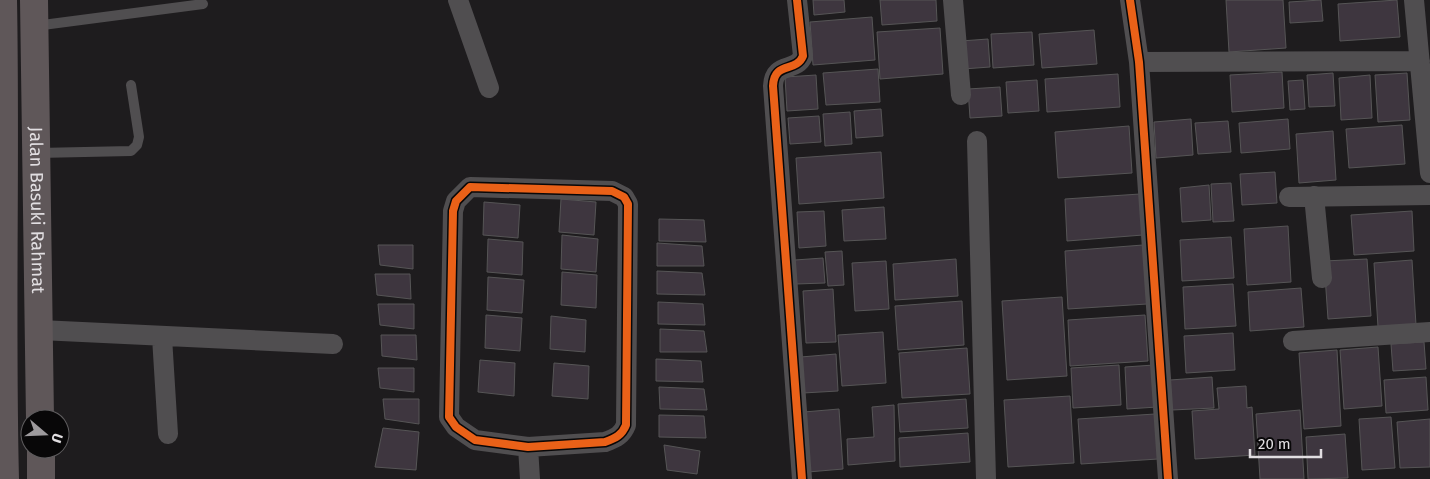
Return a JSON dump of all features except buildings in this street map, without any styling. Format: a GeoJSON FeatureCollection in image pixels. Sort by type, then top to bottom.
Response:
{"type":"FeatureCollection","features":[{"type":"Feature","properties":{"kind":"highway","name":"Jalan Basuki Rahmat"},"geometry":{"type":"LineString","coordinates":[[2,8],[1,367],[5,479]]}},
{"type":"Feature","properties":{"kind":"highway","name":"Jalan Basuki Rahmat"},"geometry":{"type":"LineString","coordinates":[[34,13],[38,153],[40,409]]}},
{"type":"Feature","properties":{"kind":"highway"},"geometry":{"type":"LineString","coordinates":[[40,459],[40,479]]}},
{"type":"Feature","properties":{"kind":"street"},"geometry":{"type":"LineString","coordinates":[[458,0],[489,88]]}},
{"type":"Feature","properties":{"kind":"street"},"geometry":{"type":"LineString","coordinates":[[797,0],[803,56],[796,64],[777,72],[774,76],[773,86],[802,479]]}},
{"type":"Feature","properties":{"kind":"street"},"geometry":{"type":"LineString","coordinates":[[953,0],[961,95]]}},
{"type":"Feature","properties":{"kind":"street"},"geometry":{"type":"LineString","coordinates":[[1130,0],[1139,62],[1168,479]]}},
{"type":"Feature","properties":{"kind":"street"},"geometry":{"type":"LineString","coordinates":[[1414,0],[1430,173]]}},
{"type":"Feature","properties":{"kind":"street"},"geometry":{"type":"LineString","coordinates":[[1139,62],[1420,60]]}},
{"type":"Feature","properties":{"kind":"street"},"geometry":{"type":"LineString","coordinates":[[977,141],[986,479]]}},
{"type":"Feature","properties":{"kind":"street"},"geometry":{"type":"LineString","coordinates":[[470,188],[619,193],[628,204],[626,425],[623,433],[616,439],[605,442],[528,447],[475,440],[456,427],[449,417],[454,206],[463,192],[470,188]]}},
{"type":"Feature","properties":{"kind":"street"},"geometry":{"type":"LineString","coordinates":[[1289,197],[1430,195]]}},
{"type":"Feature","properties":{"kind":"street"},"geometry":{"type":"LineString","coordinates":[[1314,196],[1322,278]]}},
{"type":"Feature","properties":{"kind":"street"},"geometry":{"type":"LineString","coordinates":[[40,330],[333,344]]}},
{"type":"Feature","properties":{"kind":"street"},"geometry":{"type":"LineString","coordinates":[[1293,341],[1430,332]]}},
{"type":"Feature","properties":{"kind":"street"},"geometry":{"type":"LineString","coordinates":[[162,337],[168,434]]}},
{"type":"Feature","properties":{"kind":"street"},"geometry":{"type":"LineString","coordinates":[[528,447],[530,479]]}},
{"type":"Feature","properties":{"kind":"lane"},"geometry":{"type":"LineString","coordinates":[[34,13],[204,4]]}},
{"type":"Feature","properties":{"kind":"lane"},"geometry":{"type":"LineString","coordinates":[[38,153],[131,151],[137,145],[139,137],[131,85]]}},
{"type":"Feature","properties":{"kind":"cycle path"},"geometry":{"type":"LineString","coordinates":[[797,0],[803,56],[796,64],[777,73],[773,86],[802,479]]}},
{"type":"Feature","properties":{"kind":"cycle path"},"geometry":{"type":"LineString","coordinates":[[1130,0],[1139,62],[1168,479]]}},
{"type":"Feature","properties":{"kind":"cycle path"},"geometry":{"type":"LineString","coordinates":[[470,187],[612,191],[624,197],[628,204],[626,425],[623,431],[615,438],[605,442],[528,447],[475,440],[456,427],[449,417],[453,211],[456,201],[470,187]]}}]}
